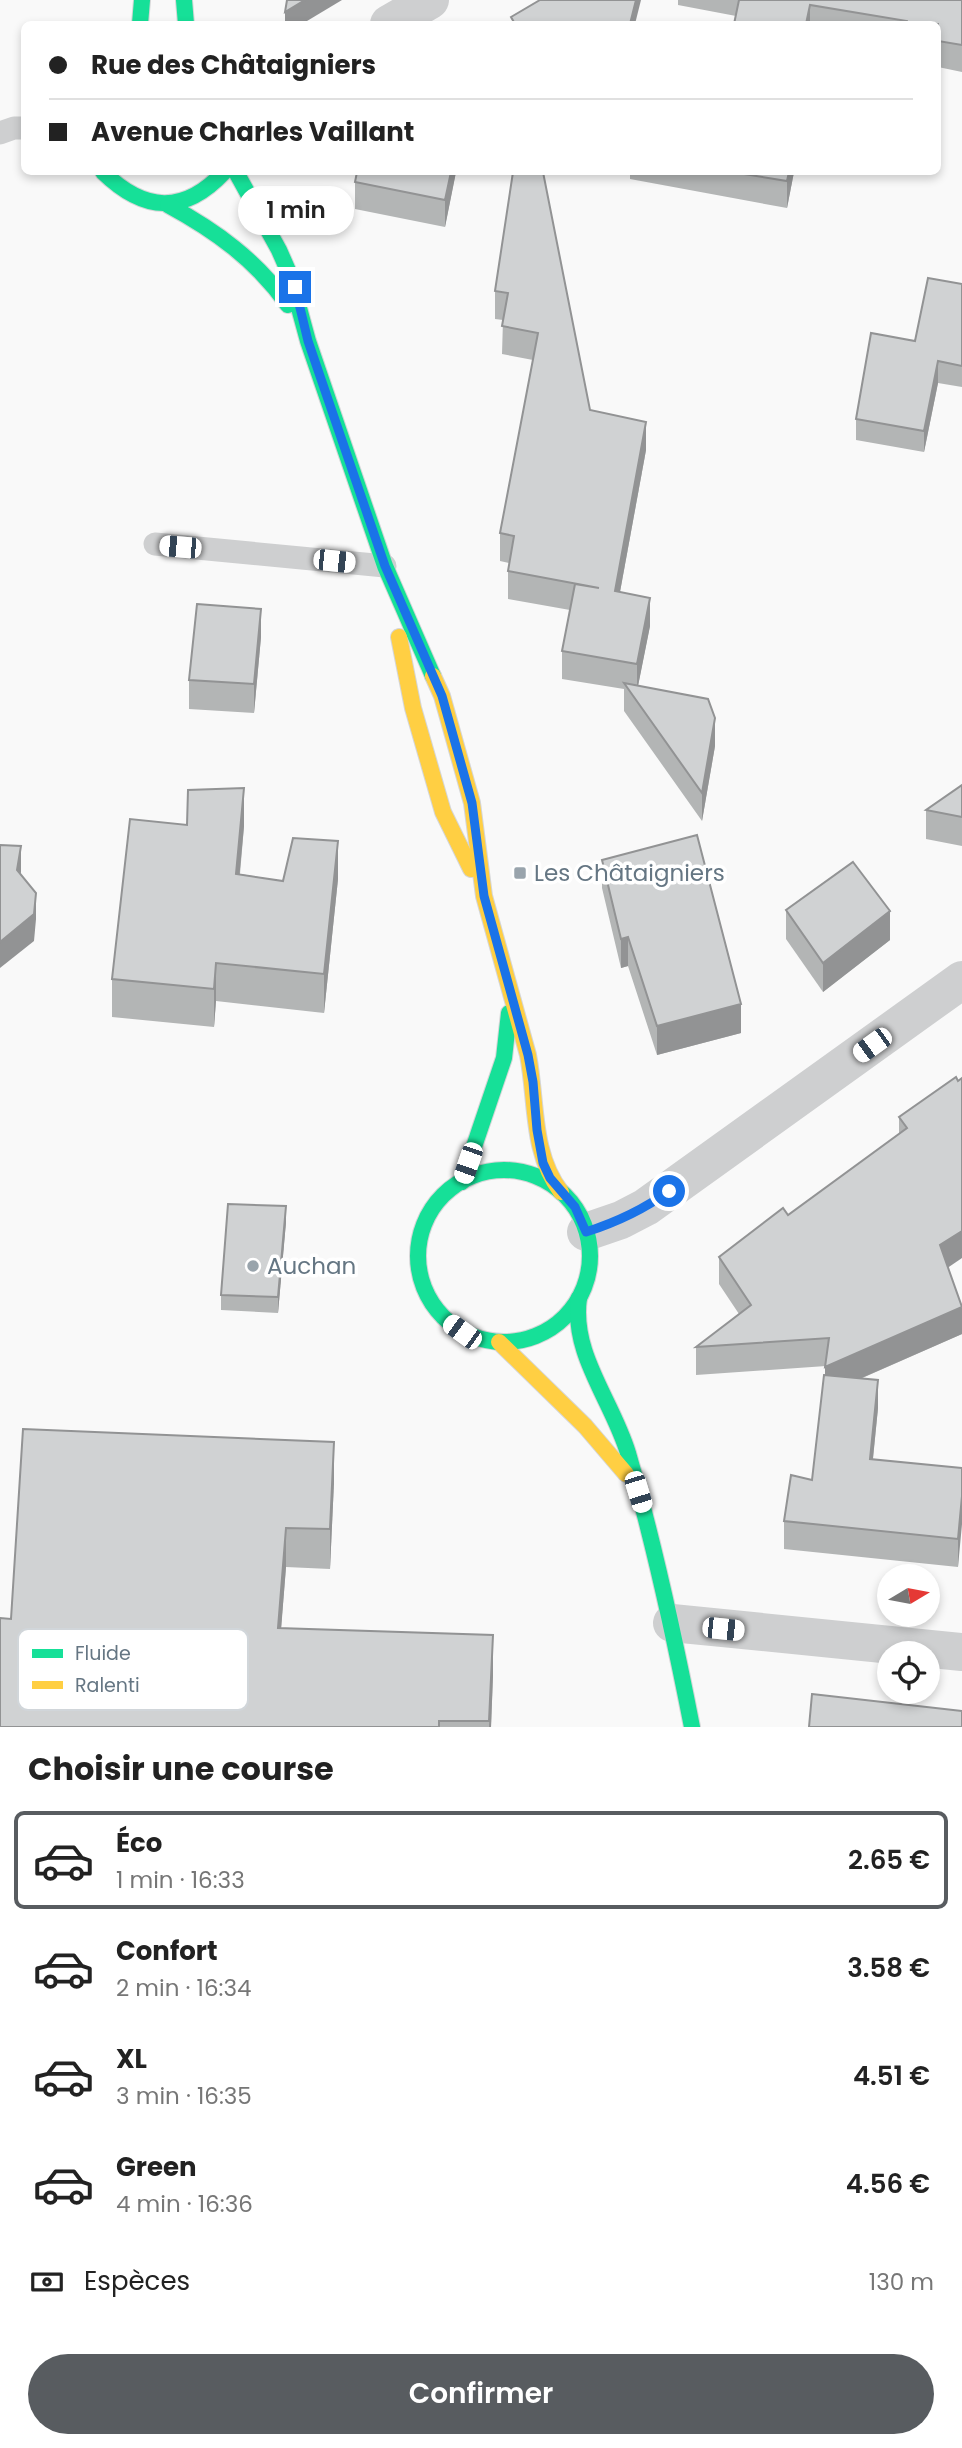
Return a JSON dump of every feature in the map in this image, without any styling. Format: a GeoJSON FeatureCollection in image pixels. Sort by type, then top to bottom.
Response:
{"type":"FeatureCollection","features":[{"type":"Feature","properties":{"kind":"main road"},"geometry":{"type":"LineString","coordinates":[[139,21],[142,0]]}},
{"type":"Feature","properties":{"kind":"main road"},"geometry":{"type":"LineString","coordinates":[[184,0],[186,21]]}},
{"type":"Feature","properties":{"kind":"main road"},"geometry":{"type":"LineString","coordinates":[[106,175],[121,191],[144,201],[169,205],[197,220],[252,259],[276,286],[308,341]]}},
{"type":"Feature","properties":{"kind":"main road"},"geometry":{"type":"LineString","coordinates":[[169,205],[193,199],[213,187],[222,175]]}},
{"type":"Feature","properties":{"kind":"main road"},"geometry":{"type":"LineString","coordinates":[[237,175],[289,269],[308,341],[385,566],[442,696],[472,803],[484,896],[533,1082],[538,1140],[543,1163],[550,1178],[575,1207],[586,1232],[590,1262],[587,1281],[568,1314],[545,1332],[518,1342],[480,1339],[462,1332],[433,1306],[419,1270],[419,1241],[429,1214],[440,1199],[471,1176],[490,1171],[528,1173],[562,1192]]}},
{"type":"Feature","properties":{"kind":"main road"},"geometry":{"type":"LineString","coordinates":[[385,566],[413,708],[439,799],[484,896]]}},
{"type":"Feature","properties":{"kind":"main road"},"geometry":{"type":"LineString","coordinates":[[462,1182],[504,1058],[509,1016],[508,985]]}},
{"type":"Feature","properties":{"kind":"main road"},"geometry":{"type":"LineString","coordinates":[[579,1298],[576,1312],[577,1331],[626,1448],[672,1623],[692,1727]]}},
{"type":"Feature","properties":{"kind":"main road"},"geometry":{"type":"LineString","coordinates":[[499,1342],[585,1426],[608,1451],[638,1492]]}},
{"type":"Feature","properties":{"kind":"street"},"geometry":{"type":"LineString","coordinates":[[394,21],[430,0]]}},
{"type":"Feature","properties":{"kind":"street"},"geometry":{"type":"LineString","coordinates":[[586,1232],[621,1220],[646,1207],[962,980]]}},
{"type":"Feature","properties":{"kind":"street"},"geometry":{"type":"LineString","coordinates":[[672,1623],[962,1652]]}},
{"type":"Feature","properties":{"kind":"lane"},"geometry":{"type":"LineString","coordinates":[[0,133],[21,128]]}},
{"type":"Feature","properties":{"kind":"lane"},"geometry":{"type":"LineString","coordinates":[[155,544],[385,566]]}},
{"type":"Feature","properties":{"kind":"building"},"geometry":{"type":"Polygon","coordinates":[[[287,0],[305,0],[285,12],[287,0]]]}},
{"type":"Feature","properties":{"kind":"building"},"geometry":{"type":"Polygon","coordinates":[[[540,0],[636,0],[631,21],[513,21],[511,17],[540,0]]]}},
{"type":"Feature","properties":{"kind":"building"},"geometry":{"type":"Polygon","coordinates":[[[739,0],[962,0],[962,45],[941,42],[941,21],[907,21],[810,5],[807,21],[735,21],[739,0]]]}},
{"type":"Feature","properties":{"kind":"building"},"geometry":{"type":"Polygon","coordinates":[[[356,175],[450,175],[445,200],[355,182],[356,175]]]}},
{"type":"Feature","properties":{"kind":"building"},"geometry":{"type":"Polygon","coordinates":[[[513,175],[544,175],[590,410],[646,422],[615,591],[650,598],[637,664],[562,651],[575,584],[599,588],[508,571],[514,536],[500,533],[538,333],[502,326],[508,293],[495,291],[513,175]]]}},
{"type":"Feature","properties":{"kind":"building"},"geometry":{"type":"Polygon","coordinates":[[[750,175],[788,175],[787,181],[750,175]]]}},
{"type":"Feature","properties":{"kind":"building"},"geometry":{"type":"Polygon","coordinates":[[[928,278],[962,284],[962,366],[938,361],[924,431],[856,419],[871,333],[915,341],[928,278]]]}},
{"type":"Feature","properties":{"kind":"building"},"geometry":{"type":"Polygon","coordinates":[[[197,604],[261,609],[254,684],[189,680],[197,604]]]}},
{"type":"Feature","properties":{"kind":"building"},"geometry":{"type":"Polygon","coordinates":[[[624,683],[708,699],[715,718],[702,793],[624,683]]]}},
{"type":"Feature","properties":{"kind":"building"},"geometry":{"type":"Polygon","coordinates":[[[962,785],[962,817],[926,810],[962,785]]]}},
{"type":"Feature","properties":{"kind":"building"},"geometry":{"type":"Polygon","coordinates":[[[244,788],[236,874],[283,881],[293,838],[338,841],[324,974],[216,963],[214,989],[112,979],[130,819],[187,825],[188,790],[244,788]]]}},
{"type":"Feature","properties":{"kind":"building"},"geometry":{"type":"Polygon","coordinates":[[[697,835],[741,1004],[657,1026],[628,937],[621,939],[602,860],[697,835]]]}},
{"type":"Feature","properties":{"kind":"building"},"geometry":{"type":"Polygon","coordinates":[[[0,845],[21,846],[17,870],[36,893],[34,914],[0,942],[0,845]]]}},
{"type":"Feature","properties":{"kind":"building"},"geometry":{"type":"Polygon","coordinates":[[[853,862],[890,911],[823,963],[786,910],[853,862]]]}},
{"type":"Feature","properties":{"kind":"building"},"geometry":{"type":"Polygon","coordinates":[[[956,1077],[958,1081],[962,1078],[962,1231],[940,1245],[962,1307],[825,1367],[829,1338],[696,1347],[751,1305],[719,1257],[783,1208],[788,1215],[907,1128],[899,1117],[956,1077]]]}},
{"type":"Feature","properties":{"kind":"building","name":"Auchan"},"geometry":{"type":"Polygon","coordinates":[[[228,1204],[286,1206],[278,1297],[221,1295],[228,1204]]]}},
{"type":"Feature","properties":{"kind":"building"},"geometry":{"type":"Polygon","coordinates":[[[824,1375],[878,1380],[870,1459],[962,1468],[958,1539],[784,1521],[791,1475],[812,1480],[824,1375]]]}},
{"type":"Feature","properties":{"kind":"building"},"geometry":{"type":"Polygon","coordinates":[[[23,1429],[334,1442],[330,1529],[286,1528],[278,1628],[493,1635],[489,1721],[439,1721],[439,1727],[0,1727],[0,1618],[11,1619],[23,1429]]]}},
{"type":"Feature","properties":{"kind":"building"},"geometry":{"type":"Polygon","coordinates":[[[812,1694],[877,1701],[877,1704],[962,1711],[962,1727],[809,1727],[812,1694]]]}},
{"type":"Feature","properties":{"kind":"traffic: fast"},"geometry":{"type":"LineString","coordinates":[[140,21],[142,0]]}},
{"type":"Feature","properties":{"kind":"traffic: fast"},"geometry":{"type":"LineString","coordinates":[[184,0],[186,21]]}},
{"type":"Feature","properties":{"kind":"traffic: fast"},"geometry":{"type":"LineString","coordinates":[[106,175],[134,195],[164,203],[194,196],[221,175]]}},
{"type":"Feature","properties":{"kind":"traffic: fast"},"geometry":{"type":"LineString","coordinates":[[238,175],[290,275],[308,341],[385,566],[433,676]]}},
{"type":"Feature","properties":{"kind":"traffic: fast"},"geometry":{"type":"LineString","coordinates":[[168,205],[202,225],[249,260],[288,305]]}},
{"type":"Feature","properties":{"kind":"traffic: fast"},"geometry":{"type":"LineString","coordinates":[[462,1182],[504,1058],[509,1013]]}},
{"type":"Feature","properties":{"kind":"traffic: fast"},"geometry":{"type":"LineString","coordinates":[[504,1170],[537,1177],[565,1195],[583,1223],[590,1256],[583,1289],[565,1317],[537,1335],[504,1342],[471,1335],[443,1317],[425,1289],[418,1256],[425,1223],[443,1195],[471,1177],[504,1170]]}},
{"type":"Feature","properties":{"kind":"traffic: fast"},"geometry":{"type":"LineString","coordinates":[[579,1298],[581,1338],[594,1377],[628,1453],[671,1624],[692,1727]]}},
{"type":"Feature","properties":{"kind":"traffic: slow"},"geometry":{"type":"LineString","coordinates":[[399,637],[413,708],[443,812],[471,869]]}},
{"type":"Feature","properties":{"kind":"traffic: slow"},"geometry":{"type":"LineString","coordinates":[[433,676],[442,696],[472,803],[484,896],[528,1055],[544,1161],[561,1192]]}},
{"type":"Feature","properties":{"kind":"traffic: slow"},"geometry":{"type":"LineString","coordinates":[[499,1342],[585,1426],[626,1474]]}},
{"type":"Feature","properties":{"kind":"place","name":"Les Châtaigniers"},"geometry":{"type":"Point","coordinates":[520,873]}},
{"type":"Feature","properties":{"kind":"place","name":"Auchan"},"geometry":{"type":"Point","coordinates":[253,1266]}},
{"type":"Feature","properties":{"kind":"route"},"geometry":{"type":"LineString","coordinates":[[295,287],[308,341],[385,566],[442,696],[472,803],[484,896],[514,1013],[528,1055],[543,1163],[550,1178],[575,1207],[586,1232],[621,1220],[669,1191]]}}]}
